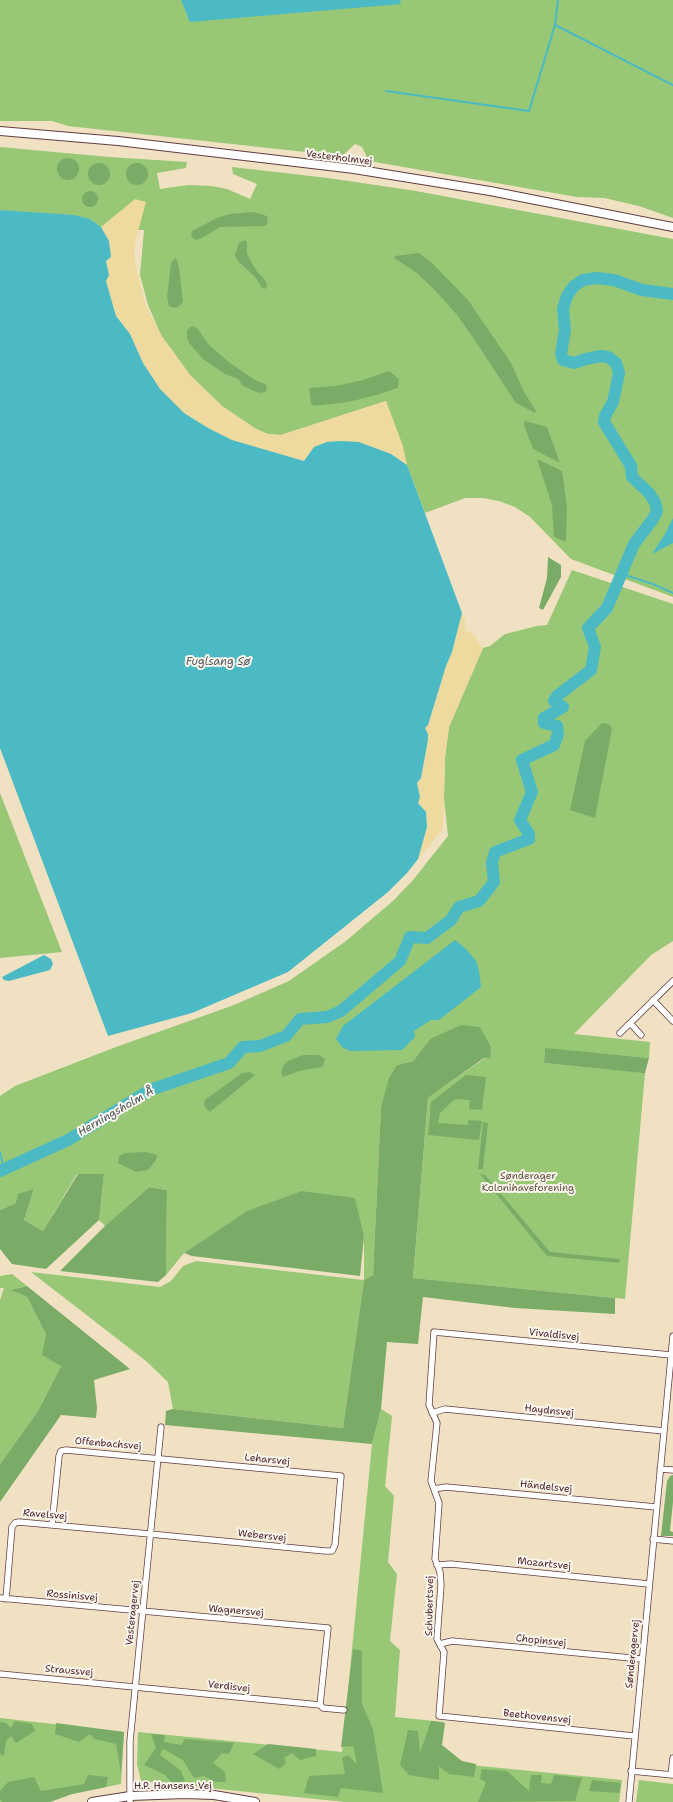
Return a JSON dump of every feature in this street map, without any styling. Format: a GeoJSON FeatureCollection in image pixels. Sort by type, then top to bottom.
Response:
{"type":"FeatureCollection","features":[{"type":"Feature","properties":{"kind":"street","name":"Vesterholmvej"},"geometry":{"type":"LineString","coordinates":[[0,131],[118,141],[354,169],[498,192],[673,227]]}},
{"type":"Feature","properties":{"kind":"street"},"geometry":{"type":"LineString","coordinates":[[620,1033],[673,981]]}},
{"type":"Feature","properties":{"kind":"street"},"geometry":{"type":"LineString","coordinates":[[653,1000],[673,1021]]}},
{"type":"Feature","properties":{"kind":"street"},"geometry":{"type":"LineString","coordinates":[[630,1023],[641,1035]]}},
{"type":"Feature","properties":{"kind":"street","name":"Vivaldisvej"},"geometry":{"type":"LineString","coordinates":[[434,1332],[671,1355]]}},
{"type":"Feature","properties":{"kind":"street","name":"Schubertsvej"},"geometry":{"type":"LineString","coordinates":[[434,1332],[429,1405],[437,1423],[431,1481],[439,1503],[434,1559],[437,1565],[441,1584],[437,1639],[444,1652],[439,1716]]}},
{"type":"Feature","properties":{"kind":"street","name":"Sønderagervej"},"geometry":{"type":"LineString","coordinates":[[629,1802],[656,1507],[664,1431],[670,1392],[673,1336]]}},
{"type":"Feature","properties":{"kind":"street","name":"Haydnsvej"},"geometry":{"type":"LineString","coordinates":[[432,1413],[445,1409],[664,1431]]}},
{"type":"Feature","properties":{"kind":"street","name":"Vesteragervej"},"geometry":{"type":"LineString","coordinates":[[130,1799],[130,1741],[161,1427]]}},
{"type":"Feature","properties":{"kind":"street","name":"Offenbachsvej"},"geometry":{"type":"LineString","coordinates":[[52,1525],[59,1456],[61,1451],[66,1450],[158,1458]]}},
{"type":"Feature","properties":{"kind":"street","name":"Leharsvej"},"geometry":{"type":"LineString","coordinates":[[158,1458],[341,1476],[337,1511]]}},
{"type":"Feature","properties":{"kind":"street"},"geometry":{"type":"LineString","coordinates":[[660,1469],[673,1470]]}},
{"type":"Feature","properties":{"kind":"street","name":"Händelsvej"},"geometry":{"type":"LineString","coordinates":[[434,1489],[446,1486],[656,1507]]}},
{"type":"Feature","properties":{"kind":"street","name":"Webersvej"},"geometry":{"type":"LineString","coordinates":[[150,1534],[325,1551],[332,1550],[335,1545],[337,1511]]}},
{"type":"Feature","properties":{"kind":"street","name":"Ravelsvej"},"geometry":{"type":"LineString","coordinates":[[3,1598],[12,1527],[15,1523],[19,1522],[150,1534]]}},
{"type":"Feature","properties":{"kind":"street"},"geometry":{"type":"LineString","coordinates":[[653,1539],[673,1541]]}},
{"type":"Feature","properties":{"kind":"street","name":"Mozartsvej"},"geometry":{"type":"LineString","coordinates":[[437,1565],[451,1564],[649,1584]]}},
{"type":"Feature","properties":{"kind":"street","name":"Rossinisvej"},"geometry":{"type":"LineString","coordinates":[[3,1598],[143,1611]]}},
{"type":"Feature","properties":{"kind":"street","name":"Wagnersvej"},"geometry":{"type":"LineString","coordinates":[[143,1611],[328,1628],[320,1706]]}},
{"type":"Feature","properties":{"kind":"street","name":"Chopinsvej"},"geometry":{"type":"LineString","coordinates":[[440,1644],[452,1641],[642,1659]]}},
{"type":"Feature","properties":{"kind":"street","name":"Straussvej"},"geometry":{"type":"LineString","coordinates":[[0,1674],[135,1687]]}},
{"type":"Feature","properties":{"kind":"street","name":"Verdisvej"},"geometry":{"type":"LineString","coordinates":[[135,1687],[320,1706],[323,1708],[344,1710]]}},
{"type":"Feature","properties":{"kind":"street","name":"Beethovensvej"},"geometry":{"type":"LineString","coordinates":[[439,1716],[634,1736]]}},
{"type":"Feature","properties":{"kind":"street"},"geometry":{"type":"LineString","coordinates":[[631,1771],[672,1775],[673,1758]]}},
{"type":"Feature","properties":{"kind":"street","name":"H.P. Hansens Vej"},"geometry":{"type":"LineString","coordinates":[[92,1802],[185,1794],[214,1795],[255,1802]]}},
{"type":"Feature","properties":{"kind":"street","name":"H.P. Hansens Vej"},"geometry":{"type":"LineString","coordinates":[[248,1802],[255,1802]]}},
{"type":"Feature","properties":{"kind":"green space"},"geometry":{"type":"Polygon","coordinates":[[[0,0],[673,0],[673,218],[639,206],[604,198],[577,197],[369,161],[362,147],[355,144],[342,156],[68,126],[52,121],[0,121],[0,0]]]}},
{"type":"Feature","properties":{"kind":"green space"},"geometry":{"type":"Polygon","coordinates":[[[0,147],[109,157],[187,162],[186,168],[157,173],[160,189],[188,185],[211,186],[227,189],[250,199],[257,184],[233,174],[232,167],[328,178],[416,191],[673,239],[673,597],[571,559],[530,517],[515,507],[499,501],[483,498],[465,498],[425,513],[407,465],[386,401],[281,435],[268,434],[256,429],[222,406],[190,375],[161,335],[148,305],[140,275],[144,230],[138,230],[145,202],[135,200],[101,227],[90,219],[0,210],[0,147]]]}},
{"type":"Feature","properties":{"kind":"green space"},"geometry":{"type":"Polygon","coordinates":[[[68,158],[76,161],[79,169],[76,177],[68,180],[60,177],[57,169],[60,161],[68,158]]]}},
{"type":"Feature","properties":{"kind":"green space"},"geometry":{"type":"Polygon","coordinates":[[[99,163],[107,166],[110,174],[107,182],[99,185],[91,182],[88,174],[91,166],[99,163]]]}},
{"type":"Feature","properties":{"kind":"green space"},"geometry":{"type":"Polygon","coordinates":[[[137,163],[145,166],[148,174],[145,182],[137,185],[129,182],[126,174],[129,166],[137,163]]]}},
{"type":"Feature","properties":{"kind":"green space"},"geometry":{"type":"Polygon","coordinates":[[[90,191],[97,196],[98,199],[93,206],[90,207],[83,202],[82,199],[87,192],[90,191]]]}},
{"type":"Feature","properties":{"kind":"green space"},"geometry":{"type":"Polygon","coordinates":[[[252,212],[268,217],[267,224],[265,226],[220,227],[196,240],[191,236],[192,231],[217,218],[230,214],[252,212]]]}},
{"type":"Feature","properties":{"kind":"green space"},"geometry":{"type":"Polygon","coordinates":[[[245,240],[247,242],[247,253],[250,260],[265,280],[267,286],[265,289],[262,288],[256,278],[237,260],[235,255],[239,243],[245,240]]]}},
{"type":"Feature","properties":{"kind":"green space"},"geometry":{"type":"Polygon","coordinates":[[[419,253],[432,263],[468,300],[511,363],[523,390],[536,411],[535,413],[516,403],[457,315],[434,289],[417,273],[394,258],[395,256],[419,253]]]}},
{"type":"Feature","properties":{"kind":"green space"},"geometry":{"type":"Polygon","coordinates":[[[175,258],[179,268],[183,302],[178,307],[174,308],[169,306],[167,297],[171,263],[175,258]]]}},
{"type":"Feature","properties":{"kind":"green space"},"geometry":{"type":"Polygon","coordinates":[[[192,326],[197,328],[208,344],[230,363],[255,380],[265,384],[267,386],[266,391],[262,393],[256,392],[243,386],[238,379],[225,374],[203,359],[189,343],[187,338],[187,330],[192,326]]]}},
{"type":"Feature","properties":{"kind":"green space"},"geometry":{"type":"Polygon","coordinates":[[[389,371],[399,379],[398,388],[348,402],[314,406],[311,403],[309,388],[336,386],[363,380],[389,371]]]}},
{"type":"Feature","properties":{"kind":"green space"},"geometry":{"type":"Polygon","coordinates":[[[525,421],[547,427],[560,463],[533,449],[524,425],[525,421]]]}},
{"type":"Feature","properties":{"kind":"green space"},"geometry":{"type":"Polygon","coordinates":[[[537,459],[562,471],[567,506],[565,542],[554,537],[552,505],[537,459]]]}},
{"type":"Feature","properties":{"kind":"green space"},"geometry":{"type":"Polygon","coordinates":[[[548,557],[561,565],[561,577],[543,610],[539,608],[547,578],[548,557]]]}},
{"type":"Feature","properties":{"kind":"green space","name":"Sønderager Kolonihaveforening"},"geometry":{"type":"Polygon","coordinates":[[[572,570],[673,604],[673,941],[651,955],[574,1034],[650,1042],[649,1058],[545,1049],[544,1063],[645,1073],[625,1299],[413,1278],[428,1098],[485,1058],[489,1058],[430,1039],[413,1061],[397,1065],[381,1107],[373,1275],[364,1280],[364,1237],[301,1191],[248,1211],[184,1253],[166,1275],[167,1190],[149,1187],[105,1226],[99,1220],[104,1174],[77,1174],[43,1231],[24,1220],[34,1189],[16,1203],[0,1210],[0,1096],[15,1086],[116,1047],[234,1005],[289,981],[346,941],[394,900],[413,880],[448,836],[444,798],[445,757],[449,727],[483,648],[490,646],[505,634],[547,625],[572,570]]]}},
{"type":"Feature","properties":{"kind":"green space"},"geometry":{"type":"Polygon","coordinates":[[[602,723],[609,724],[612,729],[595,818],[570,810],[585,741],[602,723]]]}},
{"type":"Feature","properties":{"kind":"green space"},"geometry":{"type":"Polygon","coordinates":[[[0,793],[62,952],[0,958],[0,793]]]}},
{"type":"Feature","properties":{"kind":"green space"},"geometry":{"type":"Polygon","coordinates":[[[461,1025],[480,1027],[491,1047],[490,1058],[484,1058],[428,1098],[413,1278],[615,1298],[615,1314],[515,1308],[423,1297],[418,1344],[387,1342],[381,1409],[372,1444],[165,1425],[166,1411],[173,1409],[343,1428],[364,1280],[373,1275],[381,1107],[389,1078],[397,1065],[413,1061],[430,1039],[461,1025]]]}},
{"type":"Feature","properties":{"kind":"green space"},"geometry":{"type":"Polygon","coordinates":[[[545,1048],[649,1058],[645,1073],[642,1073],[544,1063],[545,1048]]]}},
{"type":"Feature","properties":{"kind":"green space"},"geometry":{"type":"Polygon","coordinates":[[[303,1055],[319,1055],[325,1059],[323,1067],[299,1071],[283,1077],[281,1072],[283,1066],[288,1061],[303,1055]]]}},
{"type":"Feature","properties":{"kind":"green space"},"geometry":{"type":"Polygon","coordinates":[[[249,1072],[255,1075],[210,1112],[204,1106],[205,1100],[242,1073],[249,1072]]]}},
{"type":"Feature","properties":{"kind":"green space"},"geometry":{"type":"Polygon","coordinates":[[[466,1075],[486,1077],[482,1110],[469,1109],[470,1100],[455,1099],[440,1113],[438,1123],[468,1125],[468,1120],[482,1121],[479,1140],[428,1135],[431,1102],[466,1075]]]}},
{"type":"Feature","properties":{"kind":"green space"},"geometry":{"type":"Polygon","coordinates":[[[483,1122],[488,1123],[483,1169],[478,1169],[483,1122]]]}},
{"type":"Feature","properties":{"kind":"green space"},"geometry":{"type":"Polygon","coordinates":[[[146,1152],[157,1155],[156,1160],[148,1170],[136,1172],[118,1163],[119,1156],[125,1153],[146,1152]]]}},
{"type":"Feature","properties":{"kind":"green space"},"geometry":{"type":"Polygon","coordinates":[[[78,1174],[104,1174],[99,1220],[46,1269],[12,1264],[0,1249],[0,1210],[16,1203],[18,1194],[34,1189],[24,1220],[43,1231],[78,1174]]]}},
{"type":"Feature","properties":{"kind":"green space"},"geometry":{"type":"Polygon","coordinates":[[[480,1174],[485,1175],[550,1252],[620,1259],[619,1263],[547,1256],[480,1174]]]}},
{"type":"Feature","properties":{"kind":"green space"},"geometry":{"type":"Polygon","coordinates":[[[149,1187],[167,1190],[166,1275],[158,1282],[60,1271],[105,1226],[149,1187]]]}},
{"type":"Feature","properties":{"kind":"green space"},"geometry":{"type":"Polygon","coordinates":[[[301,1191],[355,1198],[364,1237],[360,1276],[192,1256],[184,1253],[247,1211],[301,1191]]]}},
{"type":"Feature","properties":{"kind":"green space"},"geometry":{"type":"Polygon","coordinates":[[[196,1261],[364,1280],[343,1428],[173,1409],[168,1382],[146,1361],[31,1272],[160,1287],[171,1281],[183,1266],[196,1261]]]}},
{"type":"Feature","properties":{"kind":"green space"},"geometry":{"type":"Polygon","coordinates":[[[12,1274],[27,1286],[12,1290],[27,1297],[61,1366],[38,1411],[0,1464],[0,1300],[4,1288],[0,1288],[0,1276],[12,1274]]]}},
{"type":"Feature","properties":{"kind":"green space"},"geometry":{"type":"Polygon","coordinates":[[[27,1286],[130,1369],[94,1380],[97,1408],[96,1418],[61,1415],[0,1502],[0,1464],[38,1411],[61,1366],[42,1355],[46,1335],[27,1297],[11,1290],[27,1286]]]}},
{"type":"Feature","properties":{"kind":"green space"},"geometry":{"type":"Polygon","coordinates":[[[381,1409],[392,1416],[385,1486],[394,1496],[388,1562],[397,1574],[390,1641],[400,1650],[395,1717],[444,1722],[440,1762],[622,1780],[619,1802],[345,1802],[141,1781],[137,1764],[138,1732],[342,1752],[372,1444],[381,1409]]]}},
{"type":"Feature","properties":{"kind":"green space"},"geometry":{"type":"Polygon","coordinates":[[[673,1475],[673,1502],[670,1531],[673,1532],[673,1536],[661,1536],[667,1481],[670,1476],[673,1475]]]}},
{"type":"Feature","properties":{"kind":"green space"},"geometry":{"type":"Polygon","coordinates":[[[353,1649],[362,1651],[362,1704],[373,1729],[383,1793],[341,1788],[338,1797],[304,1793],[309,1776],[345,1774],[342,1758],[348,1755],[357,1764],[353,1746],[341,1747],[353,1649]]]}},
{"type":"Feature","properties":{"kind":"green space"},"geometry":{"type":"Polygon","coordinates":[[[0,1718],[124,1732],[121,1784],[72,1794],[50,1802],[0,1802],[0,1718]]]}},
{"type":"Feature","properties":{"kind":"green space"},"geometry":{"type":"Polygon","coordinates":[[[15,1721],[32,1724],[35,1731],[16,1743],[11,1736],[6,1741],[4,1756],[0,1754],[0,1722],[6,1723],[11,1728],[15,1721]]]}},
{"type":"Feature","properties":{"kind":"green space"},"geometry":{"type":"Polygon","coordinates":[[[431,1721],[445,1723],[442,1745],[462,1761],[476,1764],[474,1777],[449,1774],[439,1766],[439,1780],[409,1775],[400,1765],[408,1730],[418,1731],[420,1753],[431,1721]]]}},
{"type":"Feature","properties":{"kind":"green space"},"geometry":{"type":"Polygon","coordinates":[[[56,1723],[124,1732],[121,1773],[116,1744],[94,1739],[90,1734],[79,1742],[55,1734],[56,1723]]]}},
{"type":"Feature","properties":{"kind":"green space"},"geometry":{"type":"Polygon","coordinates":[[[151,1734],[165,1735],[164,1742],[181,1745],[185,1739],[234,1743],[229,1754],[222,1753],[213,1763],[225,1772],[226,1782],[215,1782],[204,1776],[194,1778],[183,1760],[163,1749],[160,1755],[181,1771],[185,1781],[172,1783],[165,1775],[144,1765],[156,1748],[151,1734]]]}},
{"type":"Feature","properties":{"kind":"green space"},"geometry":{"type":"Polygon","coordinates":[[[268,1744],[316,1749],[316,1756],[300,1760],[292,1753],[284,1758],[286,1763],[279,1769],[253,1754],[268,1744]]]}},
{"type":"Feature","properties":{"kind":"green space"},"geometry":{"type":"Polygon","coordinates":[[[482,1769],[507,1771],[529,1791],[531,1775],[542,1775],[541,1783],[551,1784],[554,1775],[582,1778],[575,1801],[478,1802],[486,1782],[480,1779],[482,1769]]]}},
{"type":"Feature","properties":{"kind":"green space"},"geometry":{"type":"Polygon","coordinates":[[[88,1775],[108,1777],[106,1787],[72,1794],[50,1802],[2,1802],[0,1799],[0,1791],[8,1782],[34,1777],[41,1791],[84,1784],[88,1775]]]}},
{"type":"Feature","properties":{"kind":"green space"},"geometry":{"type":"Polygon","coordinates":[[[592,1780],[621,1783],[619,1793],[589,1791],[592,1780]]]}},
{"type":"Feature","properties":{"kind":"green space"},"geometry":{"type":"Polygon","coordinates":[[[639,1780],[673,1784],[673,1802],[636,1802],[639,1780]]]}},
{"type":"Feature","properties":{"kind":"sand"},"geometry":{"type":"Polygon","coordinates":[[[135,199],[146,202],[136,239],[134,253],[145,304],[161,335],[190,375],[222,406],[256,429],[268,434],[281,435],[386,401],[403,446],[407,465],[391,454],[359,442],[304,461],[232,440],[208,428],[184,413],[160,389],[143,363],[130,334],[116,316],[106,281],[109,275],[106,261],[111,257],[109,241],[101,227],[135,199]]]}},
{"type":"Feature","properties":{"kind":"sand"},"geometry":{"type":"Polygon","coordinates":[[[462,613],[465,620],[465,630],[474,635],[483,648],[449,727],[445,757],[443,829],[418,859],[427,827],[426,812],[418,803],[420,797],[417,783],[421,778],[428,740],[428,734],[425,728],[428,725],[446,666],[452,652],[462,613]]]}},
{"type":"Feature","properties":{"kind":"water"},"geometry":{"type":"Polygon","coordinates":[[[181,0],[400,0],[401,4],[190,22],[181,0]]]}},
{"type":"Feature","properties":{"kind":"water","name":"Fuglsang Sø"},"geometry":{"type":"Polygon","coordinates":[[[0,210],[74,215],[90,219],[101,227],[109,241],[111,257],[106,261],[109,275],[106,281],[116,316],[130,334],[143,363],[160,389],[184,413],[208,428],[232,440],[304,461],[314,447],[327,442],[341,441],[359,442],[391,454],[407,465],[462,613],[452,652],[446,666],[428,725],[425,728],[428,734],[428,740],[421,778],[417,783],[420,797],[418,803],[426,812],[427,827],[418,859],[407,873],[388,892],[288,972],[192,1013],[108,1036],[0,748],[0,210]]]}},
{"type":"Feature","properties":{"kind":"water"},"geometry":{"type":"Polygon","coordinates":[[[673,518],[673,543],[652,554],[665,534],[673,518]]]}},
{"type":"Feature","properties":{"kind":"water"},"geometry":{"type":"Polygon","coordinates":[[[455,940],[465,948],[476,961],[481,987],[439,1020],[431,1020],[414,1031],[415,1037],[402,1050],[350,1051],[342,1047],[336,1039],[343,1026],[455,940]]]}},
{"type":"Feature","properties":{"kind":"water"},"geometry":{"type":"Polygon","coordinates":[[[44,955],[51,959],[53,964],[50,970],[9,981],[4,980],[2,977],[44,955]]]}},
{"type":"Feature","properties":{"kind":"waterway"},"geometry":{"type":"LineString","coordinates":[[386,91],[529,111],[555,25],[558,0]]}},
{"type":"Feature","properties":{"kind":"waterway"},"geometry":{"type":"LineString","coordinates":[[555,25],[673,85]]}},
{"type":"Feature","properties":{"kind":"waterway","name":"Herningsholm Å"},"geometry":{"type":"LineString","coordinates":[[0,1171],[68,1140],[150,1090],[229,1063],[243,1047],[260,1046],[286,1036],[300,1019],[327,1017],[341,1011],[400,961],[410,937],[427,938],[451,920],[459,907],[479,901],[494,882],[492,863],[495,852],[529,839],[529,834],[520,820],[532,792],[522,760],[554,745],[558,734],[557,726],[544,723],[544,718],[563,707],[554,701],[557,696],[591,670],[595,647],[588,628],[607,608],[634,544],[653,519],[657,511],[655,502],[649,493],[632,477],[631,466],[604,422],[605,416],[613,402],[616,388],[619,373],[616,363],[608,357],[601,356],[574,363],[563,360],[561,354],[565,330],[563,309],[567,296],[574,286],[583,280],[597,278],[614,280],[642,290],[673,294]]}},
{"type":"Feature","properties":{"kind":"waterway"},"geometry":{"type":"LineString","coordinates":[[622,574],[653,584],[673,593]]}},
{"type":"Feature","properties":{"kind":"waterway"},"geometry":{"type":"LineString","coordinates":[[0,1152],[4,1169]]}}]}
